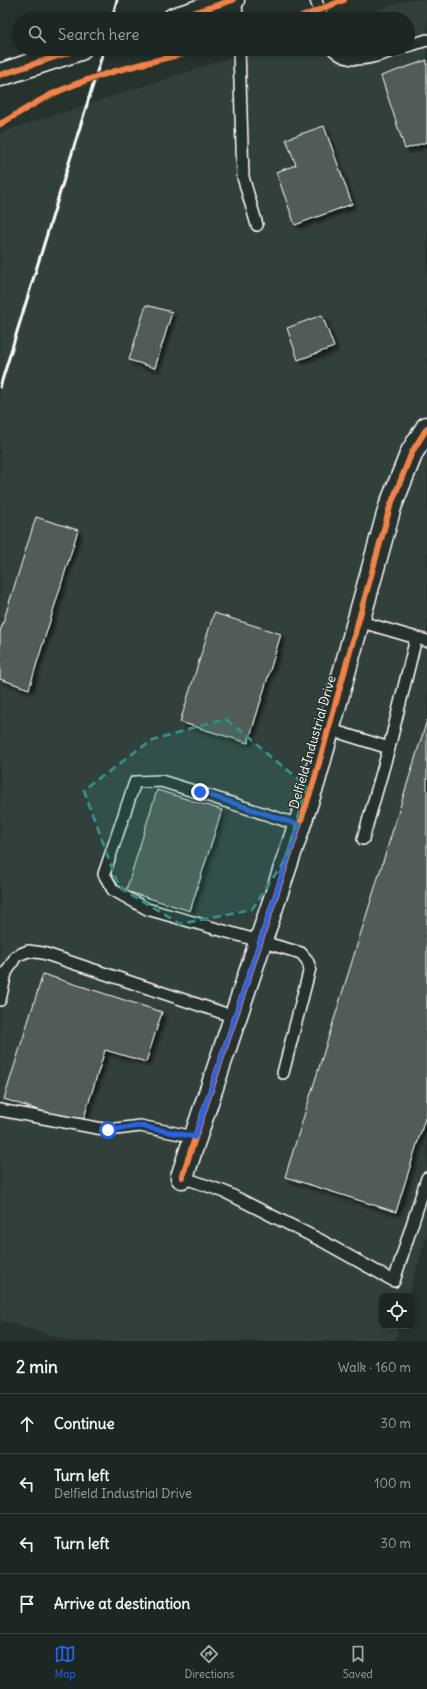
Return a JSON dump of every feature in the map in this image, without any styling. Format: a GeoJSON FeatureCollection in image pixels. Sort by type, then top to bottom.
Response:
{"type":"FeatureCollection","features":[{"type":"Feature","properties":{"kind":"street"},"geometry":{"type":"LineString","coordinates":[[196,12],[233,0]]}},
{"type":"Feature","properties":{"kind":"street"},"geometry":{"type":"LineString","coordinates":[[0,75],[58,56]]}},
{"type":"Feature","properties":{"kind":"street","name":"Delfield Industrial Drive"},"geometry":{"type":"LineString","coordinates":[[182,1177],[314,782],[390,507],[412,452],[427,428]]}},
{"type":"Feature","properties":{"kind":"lane"},"geometry":{"type":"LineString","coordinates":[[236,0],[237,12]]}},
{"type":"Feature","properties":{"kind":"lane"},"geometry":{"type":"LineString","coordinates":[[316,0],[320,12]]}},
{"type":"Feature","properties":{"kind":"lane"},"geometry":{"type":"LineString","coordinates":[[415,44],[427,40]]}},
{"type":"Feature","properties":{"kind":"lane"},"geometry":{"type":"LineString","coordinates":[[239,56],[243,177],[257,225]]}},
{"type":"Feature","properties":{"kind":"lane"},"geometry":{"type":"LineString","coordinates":[[343,56],[347,59],[370,58],[376,56]]}},
{"type":"Feature","properties":{"kind":"lane"},"geometry":{"type":"LineString","coordinates":[[358,621],[427,641]]}},
{"type":"Feature","properties":{"kind":"lane"},"geometry":{"type":"LineString","coordinates":[[363,839],[389,748],[416,638]]}},
{"type":"Feature","properties":{"kind":"lane"},"geometry":{"type":"LineString","coordinates":[[328,729],[389,748]]}},
{"type":"Feature","properties":{"kind":"lane"},"geometry":{"type":"LineString","coordinates":[[283,1073],[310,968],[307,960],[301,953],[147,909],[113,890],[104,874],[136,782],[161,781],[200,792],[299,825]]}},
{"type":"Feature","properties":{"kind":"lane"},"geometry":{"type":"LineString","coordinates":[[0,1000],[6,973],[16,956],[28,951],[43,954],[235,1017]]}},
{"type":"Feature","properties":{"kind":"lane"},"geometry":{"type":"LineString","coordinates":[[0,1110],[108,1130],[140,1126],[195,1137]]}},
{"type":"Feature","properties":{"kind":"lane"},"geometry":{"type":"LineString","coordinates":[[182,1177],[225,1192],[322,1241],[394,1281],[427,1178]]}},
{"type":"Feature","properties":{"kind":"highlighted area"},"geometry":{"type":"Polygon","coordinates":[[[226,719],[306,786],[286,858],[252,910],[180,924],[119,887],[84,791],[152,739],[226,719]]]}},
{"type":"Feature","properties":{"kind":"shaded area"},"geometry":{"type":"Polygon","coordinates":[[[408,0],[427,0],[427,1234],[409,1293],[379,1293],[379,1329],[398,1329],[395,1341],[70,1341],[0,1320],[0,133],[236,56],[415,56],[415,12],[371,12],[408,0]]]}},
{"type":"Feature","properties":{"kind":"building"},"geometry":{"type":"Polygon","coordinates":[[[427,60],[427,142],[405,149],[381,76],[427,60]]]}},
{"type":"Feature","properties":{"kind":"building"},"geometry":{"type":"Polygon","coordinates":[[[324,126],[352,204],[295,225],[276,172],[296,165],[286,139],[324,126]]]}},
{"type":"Feature","properties":{"kind":"building"},"geometry":{"type":"Polygon","coordinates":[[[146,305],[172,312],[155,368],[129,360],[146,305]]]}},
{"type":"Feature","properties":{"kind":"building"},"geometry":{"type":"Polygon","coordinates":[[[322,315],[334,347],[298,360],[287,328],[322,315]]]}},
{"type":"Feature","properties":{"kind":"building"},"geometry":{"type":"Polygon","coordinates":[[[36,517],[78,530],[29,689],[0,679],[0,632],[36,517]]]}},
{"type":"Feature","properties":{"kind":"building"},"geometry":{"type":"Polygon","coordinates":[[[214,613],[281,634],[248,743],[180,722],[214,613]]]}},
{"type":"Feature","properties":{"kind":"building"},"geometry":{"type":"Polygon","coordinates":[[[427,720],[427,1112],[396,1212],[285,1177],[427,720]]]}},
{"type":"Feature","properties":{"kind":"building"},"geometry":{"type":"Polygon","coordinates":[[[157,790],[222,810],[190,911],[126,891],[157,790]]]}},
{"type":"Feature","properties":{"kind":"building"},"geometry":{"type":"Polygon","coordinates":[[[43,974],[162,1012],[146,1062],[105,1050],[82,1124],[4,1099],[43,974]]]}},
{"type":"Feature","properties":{"kind":"railway"},"geometry":{"type":"LineString","coordinates":[[114,12],[117,0]]}},
{"type":"Feature","properties":{"kind":"railway"},"geometry":{"type":"LineString","coordinates":[[0,387],[102,56]]}},
{"type":"Feature","properties":{"kind":"cycle path"},"geometry":{"type":"LineString","coordinates":[[196,12],[233,0]]}},
{"type":"Feature","properties":{"kind":"cycle path"},"geometry":{"type":"LineString","coordinates":[[314,12],[344,0]]}},
{"type":"Feature","properties":{"kind":"cycle path"},"geometry":{"type":"LineString","coordinates":[[0,75],[58,56]]}},
{"type":"Feature","properties":{"kind":"cycle path"},"geometry":{"type":"LineString","coordinates":[[0,124],[44,98],[76,84],[130,67],[175,56]]}},
{"type":"Feature","properties":{"kind":"cycle path"},"geometry":{"type":"LineString","coordinates":[[182,1177],[314,781],[390,507],[412,452],[427,428]]}},
{"type":"Feature","properties":{"kind":"route"},"geometry":{"type":"LineString","coordinates":[[108,1130],[140,1126],[195,1137],[299,825],[200,792]]}}]}
